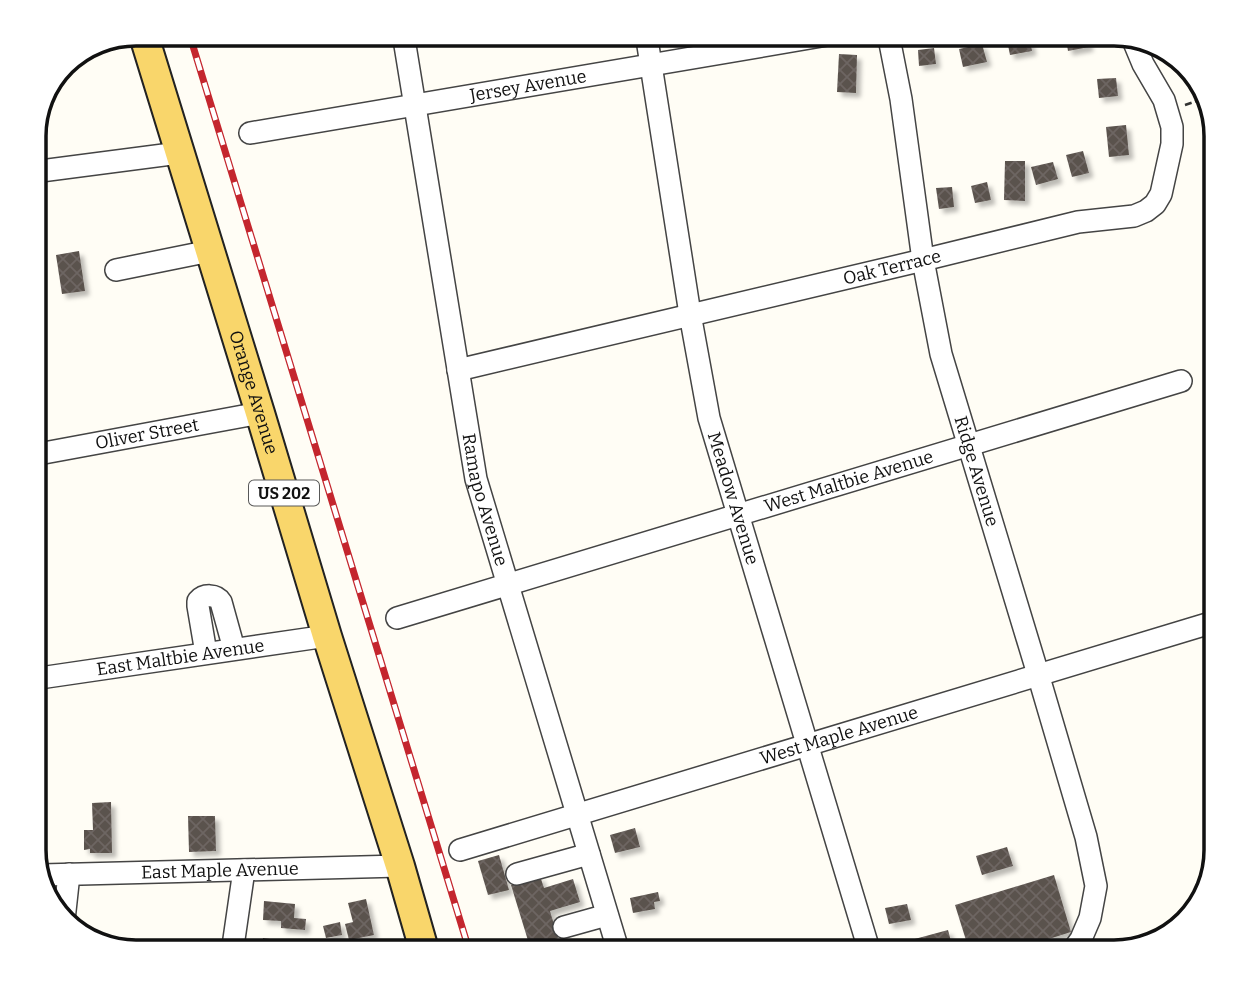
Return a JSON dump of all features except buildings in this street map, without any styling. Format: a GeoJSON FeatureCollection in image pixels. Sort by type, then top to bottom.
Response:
{"type":"FeatureCollection","features":[{"type":"Feature","properties":{"kind":"main road","name":"Orange Avenue"},"geometry":{"type":"LineString","coordinates":[[147,45],[421,940]]}},
{"type":"Feature","properties":{"kind":"street","name":"Ramapo Avenue"},"geometry":{"type":"LineString","coordinates":[[406,45],[476,479],[615,940]]}},
{"type":"Feature","properties":{"kind":"street","name":"Meadow Avenue"},"geometry":{"type":"LineString","coordinates":[[648,45],[709,418],[866,940]]}},
{"type":"Feature","properties":{"kind":"street","name":"Jersey Avenue"},"geometry":{"type":"LineString","coordinates":[[250,132],[769,45]]}},
{"type":"Feature","properties":{"kind":"street","name":"Ridge Avenue"},"geometry":{"type":"LineString","coordinates":[[890,45],[901,99],[923,260],[941,354],[1086,837],[1096,886],[1090,918],[1080,940]]}},
{"type":"Feature","properties":{"kind":"street","name":"Oak Terrace"},"geometry":{"type":"LineString","coordinates":[[458,370],[1078,222],[1134,216],[1146,211],[1155,204],[1160,194],[1172,144],[1171,127],[1164,100],[1136,48]]}},
{"type":"Feature","properties":{"kind":"street"},"geometry":{"type":"LineString","coordinates":[[46,170],[179,153]]}},
{"type":"Feature","properties":{"kind":"street"},"geometry":{"type":"LineString","coordinates":[[116,270],[210,251]]}},
{"type":"Feature","properties":{"kind":"street","name":"West Maltbie Avenue"},"geometry":{"type":"LineString","coordinates":[[397,618],[1181,381]]}},
{"type":"Feature","properties":{"kind":"street","name":"Oliver Street"},"geometry":{"type":"LineString","coordinates":[[46,453],[260,413]]}},
{"type":"Feature","properties":{"kind":"street"},"geometry":{"type":"LineString","coordinates":[[206,653],[198,606],[198,601],[205,596],[215,597],[221,602],[234,649]]}},
{"type":"Feature","properties":{"kind":"street","name":"West Maple Avenue"},"geometry":{"type":"LineString","coordinates":[[460,850],[1204,625]]}},
{"type":"Feature","properties":{"kind":"street","name":"East Maltbie Avenue"},"geometry":{"type":"LineString","coordinates":[[46,677],[327,636]]}},
{"type":"Feature","properties":{"kind":"street"},"geometry":{"type":"LineString","coordinates":[[517,874],[589,854]]}},
{"type":"Feature","properties":{"kind":"street","name":"East Maple Avenue"},"geometry":{"type":"LineString","coordinates":[[49,875],[400,866]]}},
{"type":"Feature","properties":{"kind":"street"},"geometry":{"type":"LineString","coordinates":[[234,940],[244,870]]}},
{"type":"Feature","properties":{"kind":"street"},"geometry":{"type":"LineString","coordinates":[[65,907],[69,874]]}},
{"type":"Feature","properties":{"kind":"street"},"geometry":{"type":"LineString","coordinates":[[564,927],[607,915]]}},
{"type":"Feature","properties":{"kind":"path"},"geometry":{"type":"LineString","coordinates":[[1188,104],[1198,101]]}},
{"type":"Feature","properties":{"kind":"railway"},"geometry":{"type":"LineString","coordinates":[[193,45],[466,940]]}}]}
